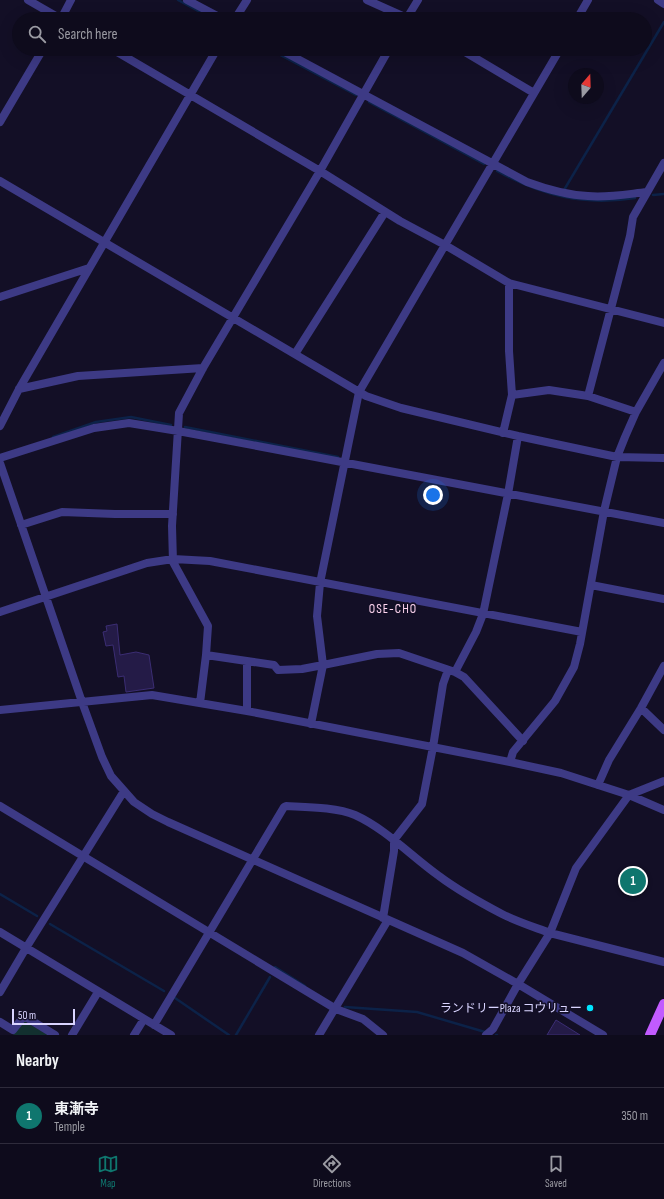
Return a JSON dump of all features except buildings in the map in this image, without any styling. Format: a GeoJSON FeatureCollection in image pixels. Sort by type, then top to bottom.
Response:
{"type":"FeatureCollection","features":[{"type":"Feature","properties":{"kind":"main road"},"geometry":{"type":"LineString","coordinates":[[650,1035],[664,1004]]}},
{"type":"Feature","properties":{"kind":"street"},"geometry":{"type":"LineString","coordinates":[[28,0],[49,12]]}},
{"type":"Feature","properties":{"kind":"street"},"geometry":{"type":"LineString","coordinates":[[65,12],[71,0]]}},
{"type":"Feature","properties":{"kind":"street"},"geometry":{"type":"LineString","coordinates":[[187,0],[210,12]]}},
{"type":"Feature","properties":{"kind":"street"},"geometry":{"type":"LineString","coordinates":[[239,12],[247,0]]}},
{"type":"Feature","properties":{"kind":"street"},"geometry":{"type":"LineString","coordinates":[[367,0],[392,12]]}},
{"type":"Feature","properties":{"kind":"street"},"geometry":{"type":"LineString","coordinates":[[411,12],[418,0]]}},
{"type":"Feature","properties":{"kind":"street"},"geometry":{"type":"LineString","coordinates":[[581,12],[588,0]]}},
{"type":"Feature","properties":{"kind":"street"},"geometry":{"type":"LineString","coordinates":[[658,0],[664,4]]}},
{"type":"Feature","properties":{"kind":"street"},"geometry":{"type":"LineString","coordinates":[[0,122],[39,56]]}},
{"type":"Feature","properties":{"kind":"street"},"geometry":{"type":"LineString","coordinates":[[124,56],[320,171],[400,221],[445,245],[509,283],[664,323]]}},
{"type":"Feature","properties":{"kind":"street"},"geometry":{"type":"LineString","coordinates":[[0,426],[89,268],[213,56]]}},
{"type":"Feature","properties":{"kind":"street"},"geometry":{"type":"LineString","coordinates":[[292,56],[526,182],[553,191],[588,196],[620,196],[647,192]]}},
{"type":"Feature","properties":{"kind":"street"},"geometry":{"type":"LineString","coordinates":[[200,703],[208,626],[173,562],[172,526],[179,413],[203,368],[320,171],[385,56]]}},
{"type":"Feature","properties":{"kind":"street"},"geometry":{"type":"LineString","coordinates":[[472,56],[534,93]]}},
{"type":"Feature","properties":{"kind":"street"},"geometry":{"type":"LineString","coordinates":[[311,724],[322,665],[317,616],[320,583],[359,392],[556,56]]}},
{"type":"Feature","properties":{"kind":"street"},"geometry":{"type":"LineString","coordinates":[[588,396],[630,236],[633,217],[664,163]]}},
{"type":"Feature","properties":{"kind":"street"},"geometry":{"type":"LineString","coordinates":[[0,181],[366,396],[401,408],[503,433],[617,457],[664,458]]}},
{"type":"Feature","properties":{"kind":"street"},"geometry":{"type":"LineString","coordinates":[[295,354],[385,212]]}},
{"type":"Feature","properties":{"kind":"street"},"geometry":{"type":"LineString","coordinates":[[0,298],[89,268]]}},
{"type":"Feature","properties":{"kind":"street"},"geometry":{"type":"LineString","coordinates":[[503,433],[512,395],[509,351],[509,283]]}},
{"type":"Feature","properties":{"kind":"street"},"geometry":{"type":"LineString","coordinates":[[510,762],[513,752],[555,701],[574,667],[582,632],[604,511],[617,457],[624,437],[636,412],[664,363]]}},
{"type":"Feature","properties":{"kind":"street"},"geometry":{"type":"LineString","coordinates":[[19,390],[78,376],[203,368]]}},
{"type":"Feature","properties":{"kind":"street"},"geometry":{"type":"LineString","coordinates":[[512,395],[549,390],[588,396],[636,412]]}},
{"type":"Feature","properties":{"kind":"street"},"geometry":{"type":"LineString","coordinates":[[0,458],[94,428],[129,423],[664,523]]}},
{"type":"Feature","properties":{"kind":"street"},"geometry":{"type":"LineString","coordinates":[[319,1035],[336,1009],[386,919],[394,840],[422,804],[443,684],[476,632],[483,614],[508,494],[518,436]]}},
{"type":"Feature","properties":{"kind":"street"},"geometry":{"type":"LineString","coordinates":[[0,463],[102,757],[111,776],[134,802],[152,814],[252,860],[463,953],[603,1035]]}},
{"type":"Feature","properties":{"kind":"street"},"geometry":{"type":"LineString","coordinates":[[21,524],[62,512],[173,514]]}},
{"type":"Feature","properties":{"kind":"street"},"geometry":{"type":"LineString","coordinates":[[0,612],[147,563],[173,559],[210,561],[582,632]]}},
{"type":"Feature","properties":{"kind":"street"},"geometry":{"type":"LineString","coordinates":[[591,585],[664,600]]}},
{"type":"Feature","properties":{"kind":"street"},"geometry":{"type":"LineString","coordinates":[[206,655],[274,665],[278,670],[322,665],[377,654],[398,653],[452,671],[464,677],[523,741]]}},
{"type":"Feature","properties":{"kind":"street"},"geometry":{"type":"LineString","coordinates":[[247,661],[248,711]]}},
{"type":"Feature","properties":{"kind":"street"},"geometry":{"type":"LineString","coordinates":[[598,785],[609,760],[641,708],[664,666]]}},
{"type":"Feature","properties":{"kind":"street"},"geometry":{"type":"LineString","coordinates":[[0,711],[152,695],[248,711],[561,773],[629,795],[664,810]]}},
{"type":"Feature","properties":{"kind":"street"},"geometry":{"type":"LineString","coordinates":[[641,708],[664,730]]}},
{"type":"Feature","properties":{"kind":"street"},"geometry":{"type":"LineString","coordinates":[[486,1035],[493,1029],[518,984],[550,934],[576,868],[629,795],[664,781]]}},
{"type":"Feature","properties":{"kind":"street"},"geometry":{"type":"LineString","coordinates":[[0,992],[124,792]]}},
{"type":"Feature","properties":{"kind":"street"},"geometry":{"type":"LineString","coordinates":[[0,806],[336,1009],[363,1019],[383,1035]]}},
{"type":"Feature","properties":{"kind":"street"},"geometry":{"type":"LineString","coordinates":[[154,1025],[252,860],[286,806],[315,807],[355,815],[394,840],[440,877],[468,895],[503,914],[550,934],[664,962]]}},
{"type":"Feature","properties":{"kind":"street"},"geometry":{"type":"LineString","coordinates":[[0,932],[171,1035]]}},
{"type":"Feature","properties":{"kind":"street"},"geometry":{"type":"LineString","coordinates":[[72,1035],[98,992]]}},
{"type":"Feature","properties":{"kind":"street"},"geometry":{"type":"LineString","coordinates":[[0,1022],[13,1030],[24,1016],[55,1035]]}},
{"type":"Feature","properties":{"kind":"street"},"geometry":{"type":"LineString","coordinates":[[134,1035],[144,1019]]}},
{"type":"Feature","properties":{"kind":"green space"},"geometry":{"type":"Polygon","coordinates":[[[24,1021],[48,1035],[13,1035],[24,1021]]]}},
{"type":"Feature","properties":{"kind":"waterway"},"geometry":{"type":"LineString","coordinates":[[178,0],[200,12]]}},
{"type":"Feature","properties":{"kind":"waterway"},"geometry":{"type":"LineString","coordinates":[[652,42],[664,22]]}},
{"type":"Feature","properties":{"kind":"waterway"},"geometry":{"type":"LineString","coordinates":[[282,56],[356,95]]}},
{"type":"Feature","properties":{"kind":"waterway"},"geometry":{"type":"LineString","coordinates":[[564,190],[644,56]]}},
{"type":"Feature","properties":{"kind":"waterway"},"geometry":{"type":"LineString","coordinates":[[369,102],[484,164]]}},
{"type":"Feature","properties":{"kind":"waterway"},"geometry":{"type":"LineString","coordinates":[[497,171],[531,187],[564,197],[598,201],[635,198]]}},
{"type":"Feature","properties":{"kind":"waterway"},"geometry":{"type":"LineString","coordinates":[[653,195],[664,194]]}},
{"type":"Feature","properties":{"kind":"waterway"},"geometry":{"type":"LineString","coordinates":[[53,437],[96,422],[131,417],[171,425]]}},
{"type":"Feature","properties":{"kind":"waterway"},"geometry":{"type":"LineString","coordinates":[[185,427],[338,457]]}},
{"type":"Feature","properties":{"kind":"waterway"},"geometry":{"type":"LineString","coordinates":[[0,894],[37,916]]}},
{"type":"Feature","properties":{"kind":"waterway"},"geometry":{"type":"LineString","coordinates":[[50,924],[164,991]]}},
{"type":"Feature","properties":{"kind":"waterway"},"geometry":{"type":"LineString","coordinates":[[275,967],[305,986]]}},
{"type":"Feature","properties":{"kind":"waterway"},"geometry":{"type":"LineString","coordinates":[[236,1035],[270,977]]}},
{"type":"Feature","properties":{"kind":"waterway"},"geometry":{"type":"LineString","coordinates":[[175,998],[229,1035]]}},
{"type":"Feature","properties":{"kind":"waterway"},"geometry":{"type":"LineString","coordinates":[[345,1007],[417,1012],[485,1032]]}},
{"type":"Feature","properties":{"kind":"place","name":"東漸寺"},"geometry":{"type":"Point","coordinates":[633,881]}},
{"type":"Feature","properties":{"kind":"place","name":"ランドリーPlaza コウリュー"},"geometry":{"type":"Point","coordinates":[590,1008]}},
{"type":"Feature","properties":{"kind":"district","name":"OSE-CHO"},"geometry":{"type":"Point","coordinates":[393,609]}}]}
